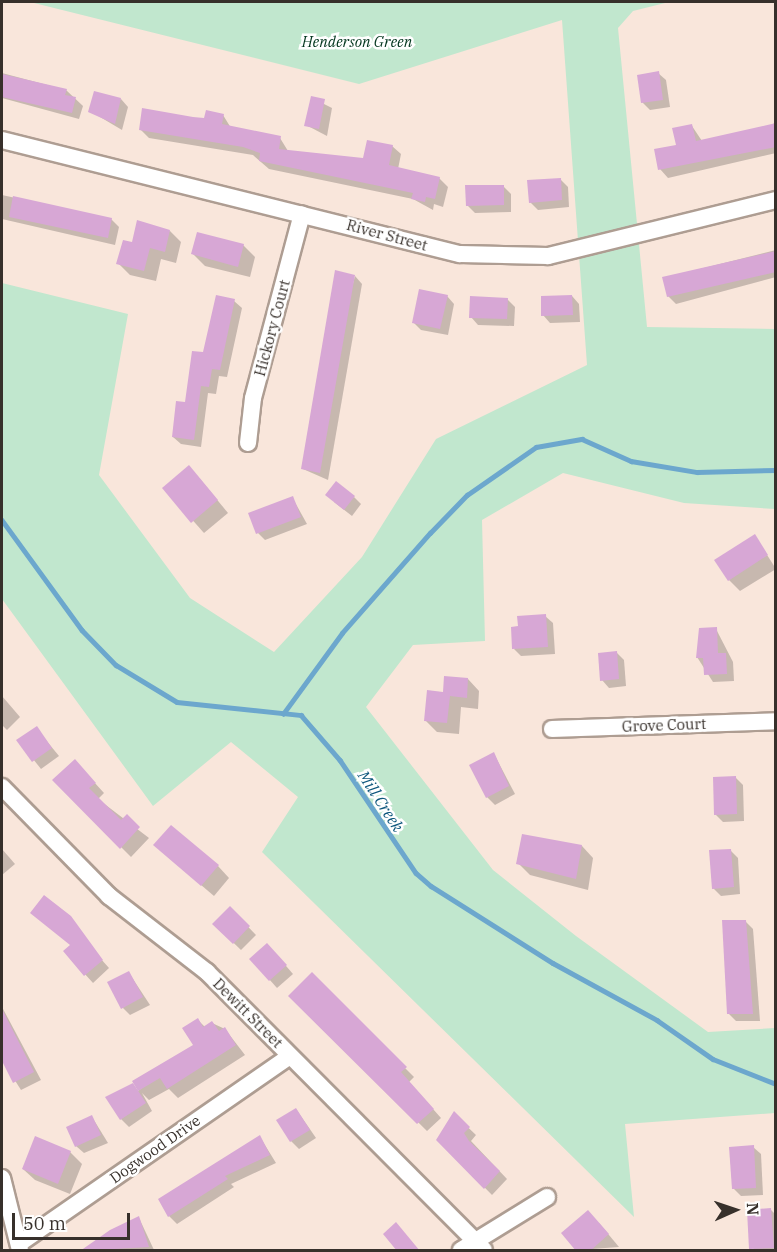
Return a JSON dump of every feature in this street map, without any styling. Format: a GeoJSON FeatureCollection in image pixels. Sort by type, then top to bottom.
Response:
{"type":"FeatureCollection","features":[{"type":"Feature","properties":{"kind":"street","name":"River Street"},"geometry":{"type":"LineString","coordinates":[[2,140],[460,254],[548,255],[776,200]]}},
{"type":"Feature","properties":{"kind":"street","name":"Hickory Court"},"geometry":{"type":"LineString","coordinates":[[248,443],[253,398],[302,214]]}},
{"type":"Feature","properties":{"kind":"street","name":"Grove Court"},"geometry":{"type":"LineString","coordinates":[[552,729],[776,721]]}},
{"type":"Feature","properties":{"kind":"street","name":"Dewitt Street"},"geometry":{"type":"LineString","coordinates":[[2,787],[109,896],[207,972],[473,1247]]}},
{"type":"Feature","properties":{"kind":"street","name":"Dogwood Drive"},"geometry":{"type":"LineString","coordinates":[[20,1247],[290,1056]]}},
{"type":"Feature","properties":{"kind":"street"},"geometry":{"type":"LineString","coordinates":[[2,1178],[20,1247]]}},
{"type":"Feature","properties":{"kind":"street"},"geometry":{"type":"LineString","coordinates":[[473,1247],[547,1197]]}},
{"type":"Feature","properties":{"kind":"green space","name":"Henderson Green"},"geometry":{"type":"Polygon","coordinates":[[[30,2],[669,2],[633,11],[618,28],[647,327],[775,329],[775,509],[684,503],[563,473],[482,520],[485,641],[413,645],[366,707],[493,870],[576,936],[708,1032],[775,1028],[775,1113],[625,1124],[634,1217],[262,852],[298,797],[231,742],[153,806],[2,599],[2,283],[128,314],[99,475],[190,598],[274,652],[362,557],[436,439],[587,365],[562,20],[359,84],[30,2]]]}},
{"type":"Feature","properties":{"kind":"building"},"geometry":{"type":"Polygon","coordinates":[[[659,71],[663,100],[641,103],[637,75],[659,71]]]}},
{"type":"Feature","properties":{"kind":"building"},"geometry":{"type":"Polygon","coordinates":[[[2,74],[67,89],[65,95],[76,97],[72,113],[2,97],[2,74]]]}},
{"type":"Feature","properties":{"kind":"building"},"geometry":{"type":"Polygon","coordinates":[[[94,91],[121,98],[115,124],[88,112],[94,91]]]}},
{"type":"Feature","properties":{"kind":"building"},"geometry":{"type":"Polygon","coordinates":[[[311,96],[325,99],[319,129],[304,126],[311,96]]]}},
{"type":"Feature","properties":{"kind":"building"},"geometry":{"type":"Polygon","coordinates":[[[142,108],[204,118],[206,110],[224,114],[222,124],[281,136],[279,149],[363,158],[367,140],[393,145],[389,165],[440,177],[435,199],[426,197],[425,202],[411,199],[413,193],[259,161],[260,153],[243,147],[139,130],[142,108]]]}},
{"type":"Feature","properties":{"kind":"building"},"geometry":{"type":"Polygon","coordinates":[[[776,123],[776,147],[658,170],[654,149],[676,145],[672,128],[692,124],[696,141],[776,123]]]}},
{"type":"Feature","properties":{"kind":"building"},"geometry":{"type":"Polygon","coordinates":[[[561,178],[562,200],[529,203],[527,180],[561,178]]]}},
{"type":"Feature","properties":{"kind":"building"},"geometry":{"type":"Polygon","coordinates":[[[465,185],[504,185],[504,205],[466,206],[465,185]]]}},
{"type":"Feature","properties":{"kind":"building"},"geometry":{"type":"Polygon","coordinates":[[[13,196],[112,218],[108,238],[9,217],[13,196]]]}},
{"type":"Feature","properties":{"kind":"building"},"geometry":{"type":"Polygon","coordinates":[[[137,220],[170,230],[165,252],[150,248],[144,271],[116,264],[123,240],[132,242],[137,220]]]}},
{"type":"Feature","properties":{"kind":"building"},"geometry":{"type":"Polygon","coordinates":[[[197,232],[244,244],[238,267],[191,254],[197,232]]]}},
{"type":"Feature","properties":{"kind":"building"},"geometry":{"type":"Polygon","coordinates":[[[776,251],[776,272],[667,297],[662,277],[776,251]]]}},
{"type":"Feature","properties":{"kind":"building"},"geometry":{"type":"Polygon","coordinates":[[[335,270],[355,275],[320,473],[301,469],[335,270]]]}},
{"type":"Feature","properties":{"kind":"building"},"geometry":{"type":"Polygon","coordinates":[[[419,289],[448,295],[440,329],[412,323],[419,289]]]}},
{"type":"Feature","properties":{"kind":"building"},"geometry":{"type":"Polygon","coordinates":[[[216,295],[235,299],[220,370],[212,369],[209,387],[201,386],[194,440],[172,437],[176,401],[185,402],[192,351],[203,352],[216,295]]]}},
{"type":"Feature","properties":{"kind":"building"},"geometry":{"type":"Polygon","coordinates":[[[572,295],[573,315],[541,316],[541,296],[572,295]]]}},
{"type":"Feature","properties":{"kind":"building"},"geometry":{"type":"Polygon","coordinates":[[[470,296],[508,298],[507,319],[469,318],[470,296]]]}},
{"type":"Feature","properties":{"kind":"building"},"geometry":{"type":"Polygon","coordinates":[[[189,465],[218,500],[191,523],[162,488],[189,465]]]}},
{"type":"Feature","properties":{"kind":"building"},"geometry":{"type":"Polygon","coordinates":[[[336,481],[355,496],[344,510],[325,495],[336,481]]]}},
{"type":"Feature","properties":{"kind":"building"},"geometry":{"type":"Polygon","coordinates":[[[293,496],[301,517],[256,534],[248,513],[293,496]]]}},
{"type":"Feature","properties":{"kind":"building"},"geometry":{"type":"Polygon","coordinates":[[[755,534],[768,555],[728,581],[714,560],[755,534]]]}},
{"type":"Feature","properties":{"kind":"building"},"geometry":{"type":"Polygon","coordinates":[[[546,614],[548,647],[512,649],[511,627],[518,626],[517,616],[546,614]]]}},
{"type":"Feature","properties":{"kind":"building"},"geometry":{"type":"Polygon","coordinates":[[[717,627],[718,653],[726,653],[727,674],[704,675],[703,658],[696,658],[699,628],[717,627]]]}},
{"type":"Feature","properties":{"kind":"building"},"geometry":{"type":"Polygon","coordinates":[[[617,651],[619,679],[600,681],[598,653],[617,651]]]}},
{"type":"Feature","properties":{"kind":"building"},"geometry":{"type":"Polygon","coordinates":[[[444,676],[468,678],[467,698],[450,696],[447,723],[424,721],[427,690],[443,692],[444,676]]]}},
{"type":"Feature","properties":{"kind":"building"},"geometry":{"type":"Polygon","coordinates":[[[37,726],[52,748],[32,762],[16,740],[37,726]]]}},
{"type":"Feature","properties":{"kind":"building"},"geometry":{"type":"Polygon","coordinates":[[[494,752],[509,786],[486,798],[469,765],[494,752]]]}},
{"type":"Feature","properties":{"kind":"building"},"geometry":{"type":"Polygon","coordinates":[[[75,759],[96,783],[89,788],[121,820],[127,814],[140,827],[120,849],[52,780],[75,759]]]}},
{"type":"Feature","properties":{"kind":"building"},"geometry":{"type":"Polygon","coordinates":[[[736,776],[737,814],[714,815],[713,777],[736,776]]]}},
{"type":"Feature","properties":{"kind":"building"},"geometry":{"type":"Polygon","coordinates":[[[171,825],[219,865],[201,886],[153,845],[171,825]]]}},
{"type":"Feature","properties":{"kind":"building"},"geometry":{"type":"Polygon","coordinates":[[[522,834],[582,845],[576,879],[516,864],[522,834]]]}},
{"type":"Feature","properties":{"kind":"building"},"geometry":{"type":"Polygon","coordinates":[[[731,849],[734,887],[712,889],[709,850],[731,849]]]}},
{"type":"Feature","properties":{"kind":"building"},"geometry":{"type":"Polygon","coordinates":[[[44,895],[71,916],[103,960],[84,976],[63,951],[70,945],[30,913],[44,895]]]}},
{"type":"Feature","properties":{"kind":"building"},"geometry":{"type":"Polygon","coordinates":[[[230,906],[250,926],[233,944],[212,924],[230,906]]]}},
{"type":"Feature","properties":{"kind":"building"},"geometry":{"type":"Polygon","coordinates":[[[722,920],[746,920],[753,1014],[727,1014],[722,920]]]}},
{"type":"Feature","properties":{"kind":"building"},"geometry":{"type":"Polygon","coordinates":[[[267,943],[287,965],[269,981],[249,959],[267,943]]]}},
{"type":"Feature","properties":{"kind":"building"},"geometry":{"type":"Polygon","coordinates":[[[129,971],[143,997],[121,1009],[107,982],[129,971]]]}},
{"type":"Feature","properties":{"kind":"building"},"geometry":{"type":"Polygon","coordinates":[[[312,972],[407,1067],[401,1072],[434,1109],[417,1124],[288,996],[312,972]]]}},
{"type":"Feature","properties":{"kind":"building"},"geometry":{"type":"Polygon","coordinates":[[[2,1009],[34,1072],[13,1083],[2,1061],[2,1009]]]}},
{"type":"Feature","properties":{"kind":"building"},"geometry":{"type":"Polygon","coordinates":[[[198,1018],[203,1027],[212,1021],[219,1031],[225,1027],[236,1045],[167,1089],[160,1078],[138,1091],[132,1081],[193,1045],[182,1028],[198,1018]]]}},
{"type":"Feature","properties":{"kind":"building"},"geometry":{"type":"Polygon","coordinates":[[[133,1083],[146,1103],[120,1120],[105,1097],[133,1083]]]}},
{"type":"Feature","properties":{"kind":"building"},"geometry":{"type":"Polygon","coordinates":[[[296,1108],[310,1130],[290,1142],[276,1120],[296,1108]]]}},
{"type":"Feature","properties":{"kind":"building"},"geometry":{"type":"Polygon","coordinates":[[[454,1111],[470,1127],[464,1133],[469,1141],[500,1171],[484,1189],[436,1140],[454,1111]]]}},
{"type":"Feature","properties":{"kind":"building"},"geometry":{"type":"Polygon","coordinates":[[[92,1115],[101,1135],[75,1147],[66,1127],[92,1115]]]}},
{"type":"Feature","properties":{"kind":"building"},"geometry":{"type":"Polygon","coordinates":[[[260,1135],[270,1155],[225,1176],[228,1179],[168,1217],[158,1199],[260,1135]]]}},
{"type":"Feature","properties":{"kind":"building"},"geometry":{"type":"Polygon","coordinates":[[[35,1136],[71,1151],[58,1184],[22,1169],[35,1136]]]}},
{"type":"Feature","properties":{"kind":"building"},"geometry":{"type":"Polygon","coordinates":[[[754,1145],[756,1188],[732,1189],[729,1147],[754,1145]]]}},
{"type":"Feature","properties":{"kind":"building"},"geometry":{"type":"Polygon","coordinates":[[[771,1208],[774,1248],[749,1249],[747,1210],[771,1208]]]}},
{"type":"Feature","properties":{"kind":"building"},"geometry":{"type":"Polygon","coordinates":[[[588,1210],[609,1234],[590,1251],[576,1251],[561,1233],[588,1210]]]}},
{"type":"Feature","properties":{"kind":"building"},"geometry":{"type":"Polygon","coordinates":[[[139,1216],[149,1247],[80,1251],[110,1230],[139,1216]]]}},
{"type":"Feature","properties":{"kind":"building"},"geometry":{"type":"Polygon","coordinates":[[[396,1222],[420,1251],[397,1251],[383,1234],[396,1222]]]}},
{"type":"Feature","properties":{"kind":"waterway"},"geometry":{"type":"LineString","coordinates":[[283,714],[342,633],[430,533],[467,495],[536,447],[582,439],[631,461],[697,472],[776,470]]}},
{"type":"Feature","properties":{"kind":"waterway","name":"Mill Creek"},"geometry":{"type":"LineString","coordinates":[[2,520],[82,630],[116,665],[177,702],[301,715],[340,760],[416,873],[431,886],[553,963],[657,1020],[713,1059],[776,1084]]}}]}
